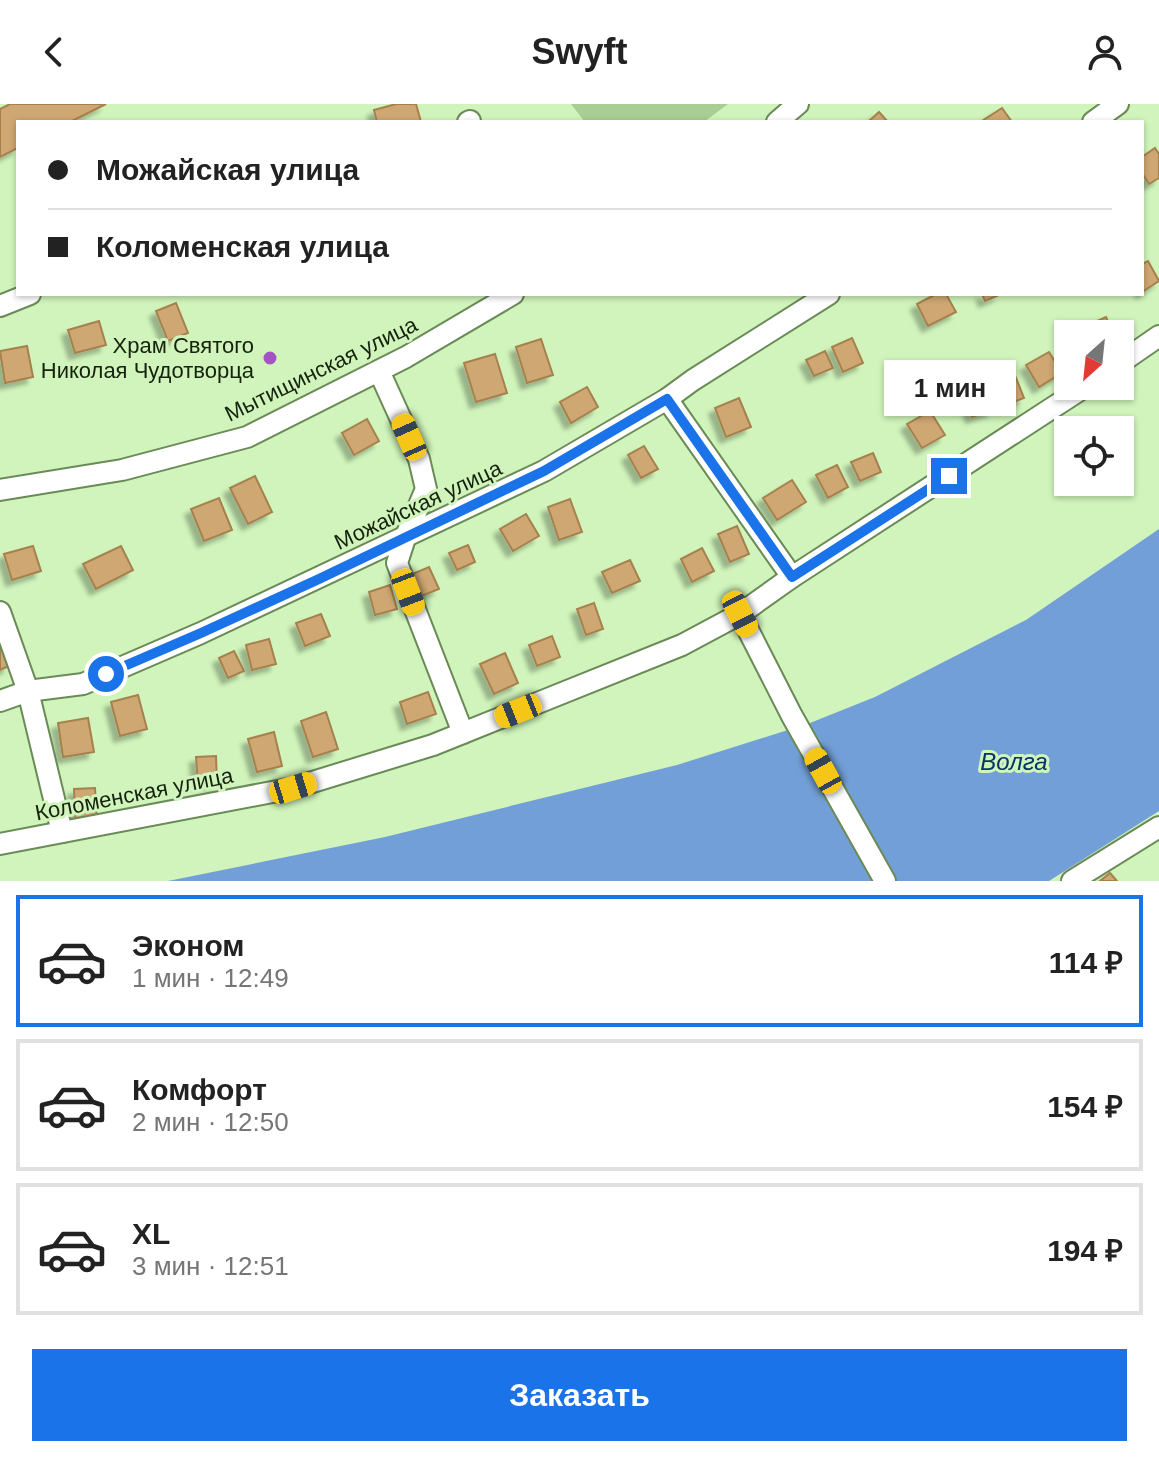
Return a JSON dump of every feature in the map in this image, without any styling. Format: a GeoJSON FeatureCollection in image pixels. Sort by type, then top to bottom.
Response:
{"type":"FeatureCollection","features":[{"type":"Feature","properties":{"kind":"street"},"geometry":{"type":"LineString","coordinates":[[779,120],[798,104]]}},
{"type":"Feature","properties":{"kind":"street"},"geometry":{"type":"LineString","coordinates":[[1096,120],[1118,104]]}},
{"type":"Feature","properties":{"kind":"street"},"geometry":{"type":"LineString","coordinates":[[0,306],[25,296]]}},
{"type":"Feature","properties":{"kind":"street","name":"Мытищинская улица"},"geometry":{"type":"LineString","coordinates":[[0,490],[122,470],[247,437],[406,357],[510,296]]}},
{"type":"Feature","properties":{"kind":"street","name":"Можайская улица"},"geometry":{"type":"LineString","coordinates":[[0,701],[28,691],[83,684],[201,633],[544,471],[667,399],[823,296]]}},
{"type":"Feature","properties":{"kind":"street"},"geometry":{"type":"LineString","coordinates":[[1134,353],[1159,336]]}},
{"type":"Feature","properties":{"kind":"street"},"geometry":{"type":"LineString","coordinates":[[379,371],[419,459],[426,489],[397,563],[463,733]]}},
{"type":"Feature","properties":{"kind":"street"},"geometry":{"type":"LineString","coordinates":[[667,399],[792,577]]}},
{"type":"Feature","properties":{"kind":"street","name":"Коломенская улица"},"geometry":{"type":"LineString","coordinates":[[0,844],[293,788],[433,745],[682,645],[740,614],[1064,400]]}},
{"type":"Feature","properties":{"kind":"street"},"geometry":{"type":"LineString","coordinates":[[0,612],[28,691],[62,832]]}},
{"type":"Feature","properties":{"kind":"street"},"geometry":{"type":"LineString","coordinates":[[740,614],[792,716],[885,881]]}},
{"type":"Feature","properties":{"kind":"street"},"geometry":{"type":"LineString","coordinates":[[1072,881],[1159,827]]}},
{"type":"Feature","properties":{"kind":"green space"},"geometry":{"type":"Polygon","coordinates":[[[571,104],[728,104],[707,120],[583,120],[571,104]]]}},
{"type":"Feature","properties":{"kind":"water","name":"Волга"},"geometry":{"type":"Polygon","coordinates":[[[1159,529],[1159,811],[1049,881],[168,881],[385,837],[677,765],[810,723],[875,697],[1026,620],[1159,529]]]}},
{"type":"Feature","properties":{"kind":"building"},"geometry":{"type":"Polygon","coordinates":[[[10,104],[106,104],[74,120],[16,120],[16,149],[0,157],[0,109],[10,104]]]}},
{"type":"Feature","properties":{"kind":"building"},"geometry":{"type":"Polygon","coordinates":[[[396,104],[416,104],[420,120],[376,120],[374,110],[396,104]]]}},
{"type":"Feature","properties":{"kind":"building"},"geometry":{"type":"Polygon","coordinates":[[[1002,108],[1011,120],[984,120],[1002,108]]]}},
{"type":"Feature","properties":{"kind":"building"},"geometry":{"type":"Polygon","coordinates":[[[879,112],[886,120],[870,120],[879,112]]]}},
{"type":"Feature","properties":{"kind":"building"},"geometry":{"type":"Polygon","coordinates":[[[1155,148],[1159,154],[1159,178],[1149,184],[1144,176],[1144,156],[1155,148]]]}},
{"type":"Feature","properties":{"kind":"building"},"geometry":{"type":"Polygon","coordinates":[[[1148,261],[1159,281],[1144,291],[1144,263],[1148,261]]]}},
{"type":"Feature","properties":{"kind":"building"},"geometry":{"type":"Polygon","coordinates":[[[932,296],[947,296],[956,312],[928,326],[917,304],[932,296]]]}},
{"type":"Feature","properties":{"kind":"building"},"geometry":{"type":"Polygon","coordinates":[[[176,303],[188,333],[168,341],[156,311],[176,303]]]}},
{"type":"Feature","properties":{"kind":"building"},"geometry":{"type":"Polygon","coordinates":[[[99,321],[106,345],[75,353],[68,330],[99,321]]]}},
{"type":"Feature","properties":{"kind":"building"},"geometry":{"type":"Polygon","coordinates":[[[852,338],[863,363],[843,372],[832,347],[852,338]]]}},
{"type":"Feature","properties":{"kind":"building"},"geometry":{"type":"Polygon","coordinates":[[[541,339],[553,375],[527,383],[516,347],[541,339]]]}},
{"type":"Feature","properties":{"kind":"building"},"geometry":{"type":"Polygon","coordinates":[[[27,346],[33,377],[5,383],[0,351],[27,346]]]}},
{"type":"Feature","properties":{"kind":"building"},"geometry":{"type":"Polygon","coordinates":[[[825,351],[833,368],[814,376],[806,360],[825,351]]]}},
{"type":"Feature","properties":{"kind":"building"},"geometry":{"type":"Polygon","coordinates":[[[1049,352],[1054,360],[1054,378],[1039,387],[1026,365],[1049,352]]]}},
{"type":"Feature","properties":{"kind":"building"},"geometry":{"type":"Polygon","coordinates":[[[495,354],[507,393],[476,402],[464,363],[495,354]]]}},
{"type":"Feature","properties":{"kind":"building"},"geometry":{"type":"Polygon","coordinates":[[[1014,373],[1024,398],[1003,406],[993,381],[1014,373]]]}},
{"type":"Feature","properties":{"kind":"building"},"geometry":{"type":"Polygon","coordinates":[[[985,386],[993,410],[972,417],[964,393],[985,386]]]}},
{"type":"Feature","properties":{"kind":"building"},"geometry":{"type":"Polygon","coordinates":[[[587,387],[598,407],[571,423],[560,402],[587,387]]]}},
{"type":"Feature","properties":{"kind":"building"},"geometry":{"type":"Polygon","coordinates":[[[739,398],[751,427],[726,437],[715,408],[739,398]]]}},
{"type":"Feature","properties":{"kind":"building"},"geometry":{"type":"Polygon","coordinates":[[[930,411],[945,435],[922,448],[907,424],[930,411]]]}},
{"type":"Feature","properties":{"kind":"building"},"geometry":{"type":"Polygon","coordinates":[[[367,419],[379,441],[354,455],[342,433],[367,419]]]}},
{"type":"Feature","properties":{"kind":"building"},"geometry":{"type":"Polygon","coordinates":[[[644,446],[658,469],[641,478],[628,455],[644,446]]]}},
{"type":"Feature","properties":{"kind":"building"},"geometry":{"type":"Polygon","coordinates":[[[873,453],[881,472],[860,481],[851,462],[873,453]]]}},
{"type":"Feature","properties":{"kind":"building"},"geometry":{"type":"Polygon","coordinates":[[[837,465],[848,487],[828,498],[816,475],[837,465]]]}},
{"type":"Feature","properties":{"kind":"building"},"geometry":{"type":"Polygon","coordinates":[[[255,476],[272,512],[248,524],[230,488],[255,476]]]}},
{"type":"Feature","properties":{"kind":"building"},"geometry":{"type":"Polygon","coordinates":[[[792,480],[806,502],[777,520],[763,498],[792,480]]]}},
{"type":"Feature","properties":{"kind":"building"},"geometry":{"type":"Polygon","coordinates":[[[219,498],[232,530],[204,541],[191,509],[219,498]]]}},
{"type":"Feature","properties":{"kind":"building"},"geometry":{"type":"Polygon","coordinates":[[[570,499],[582,532],[559,540],[548,507],[570,499]]]}},
{"type":"Feature","properties":{"kind":"building"},"geometry":{"type":"Polygon","coordinates":[[[526,514],[539,536],[513,551],[500,529],[526,514]]]}},
{"type":"Feature","properties":{"kind":"building"},"geometry":{"type":"Polygon","coordinates":[[[737,526],[749,554],[730,562],[718,534],[737,526]]]}},
{"type":"Feature","properties":{"kind":"building"},"geometry":{"type":"Polygon","coordinates":[[[468,545],[475,562],[457,570],[449,553],[468,545]]]}},
{"type":"Feature","properties":{"kind":"building"},"geometry":{"type":"Polygon","coordinates":[[[33,546],[41,571],[12,580],[4,554],[33,546]]]}},
{"type":"Feature","properties":{"kind":"building"},"geometry":{"type":"Polygon","coordinates":[[[121,546],[133,570],[96,589],[83,564],[121,546]]]}},
{"type":"Feature","properties":{"kind":"building"},"geometry":{"type":"Polygon","coordinates":[[[702,548],[714,571],[692,582],[681,559],[702,548]]]}},
{"type":"Feature","properties":{"kind":"building"},"geometry":{"type":"Polygon","coordinates":[[[630,560],[640,581],[612,593],[602,572],[630,560]]]}},
{"type":"Feature","properties":{"kind":"building"},"geometry":{"type":"Polygon","coordinates":[[[429,567],[439,589],[419,597],[410,575],[429,567]]]}},
{"type":"Feature","properties":{"kind":"building"},"geometry":{"type":"Polygon","coordinates":[[[390,585],[397,609],[375,615],[369,592],[390,585]]]}},
{"type":"Feature","properties":{"kind":"building"},"geometry":{"type":"Polygon","coordinates":[[[594,603],[603,629],[586,635],[577,609],[594,603]]]}},
{"type":"Feature","properties":{"kind":"building"},"geometry":{"type":"Polygon","coordinates":[[[321,614],[330,636],[305,646],[296,623],[321,614]]]}},
{"type":"Feature","properties":{"kind":"building"},"geometry":{"type":"Polygon","coordinates":[[[552,636],[560,657],[537,666],[529,645],[552,636]]]}},
{"type":"Feature","properties":{"kind":"building"},"geometry":{"type":"Polygon","coordinates":[[[269,639],[276,664],[252,670],[246,645],[269,639]]]}},
{"type":"Feature","properties":{"kind":"building"},"geometry":{"type":"Polygon","coordinates":[[[0,640],[9,666],[0,670],[0,640]]]}},
{"type":"Feature","properties":{"kind":"building"},"geometry":{"type":"Polygon","coordinates":[[[234,651],[244,671],[228,678],[219,658],[234,651]]]}},
{"type":"Feature","properties":{"kind":"building"},"geometry":{"type":"Polygon","coordinates":[[[505,653],[518,683],[494,694],[480,664],[505,653]]]}},
{"type":"Feature","properties":{"kind":"building"},"geometry":{"type":"Polygon","coordinates":[[[428,692],[436,714],[407,724],[400,702],[428,692]]]}},
{"type":"Feature","properties":{"kind":"building"},"geometry":{"type":"Polygon","coordinates":[[[138,695],[147,729],[120,736],[111,702],[138,695]]]}},
{"type":"Feature","properties":{"kind":"building"},"geometry":{"type":"Polygon","coordinates":[[[326,712],[338,749],[313,757],[301,721],[326,712]]]}},
{"type":"Feature","properties":{"kind":"building"},"geometry":{"type":"Polygon","coordinates":[[[88,718],[94,752],[63,757],[58,723],[88,718]]]}},
{"type":"Feature","properties":{"kind":"building"},"geometry":{"type":"Polygon","coordinates":[[[274,732],[282,766],[257,772],[248,739],[274,732]]]}},
{"type":"Feature","properties":{"kind":"building"},"geometry":{"type":"Polygon","coordinates":[[[216,756],[217,783],[198,784],[196,757],[216,756]]]}},
{"type":"Feature","properties":{"kind":"building"},"geometry":{"type":"Polygon","coordinates":[[[95,788],[97,820],[75,821],[74,789],[95,788]]]}},
{"type":"Feature","properties":{"kind":"building"},"geometry":{"type":"Polygon","coordinates":[[[1110,873],[1117,881],[1100,881],[1110,873]]]}},
{"type":"Feature","properties":{"kind":"place","name":"Храм Святого Николая Чудотворца"},"geometry":{"type":"Point","coordinates":[270,358]}},
{"type":"Feature","properties":{"kind":"route"},"geometry":{"type":"LineString","coordinates":[[106,674],[319,579],[544,471],[667,399],[792,577],[949,476]]}}]}
